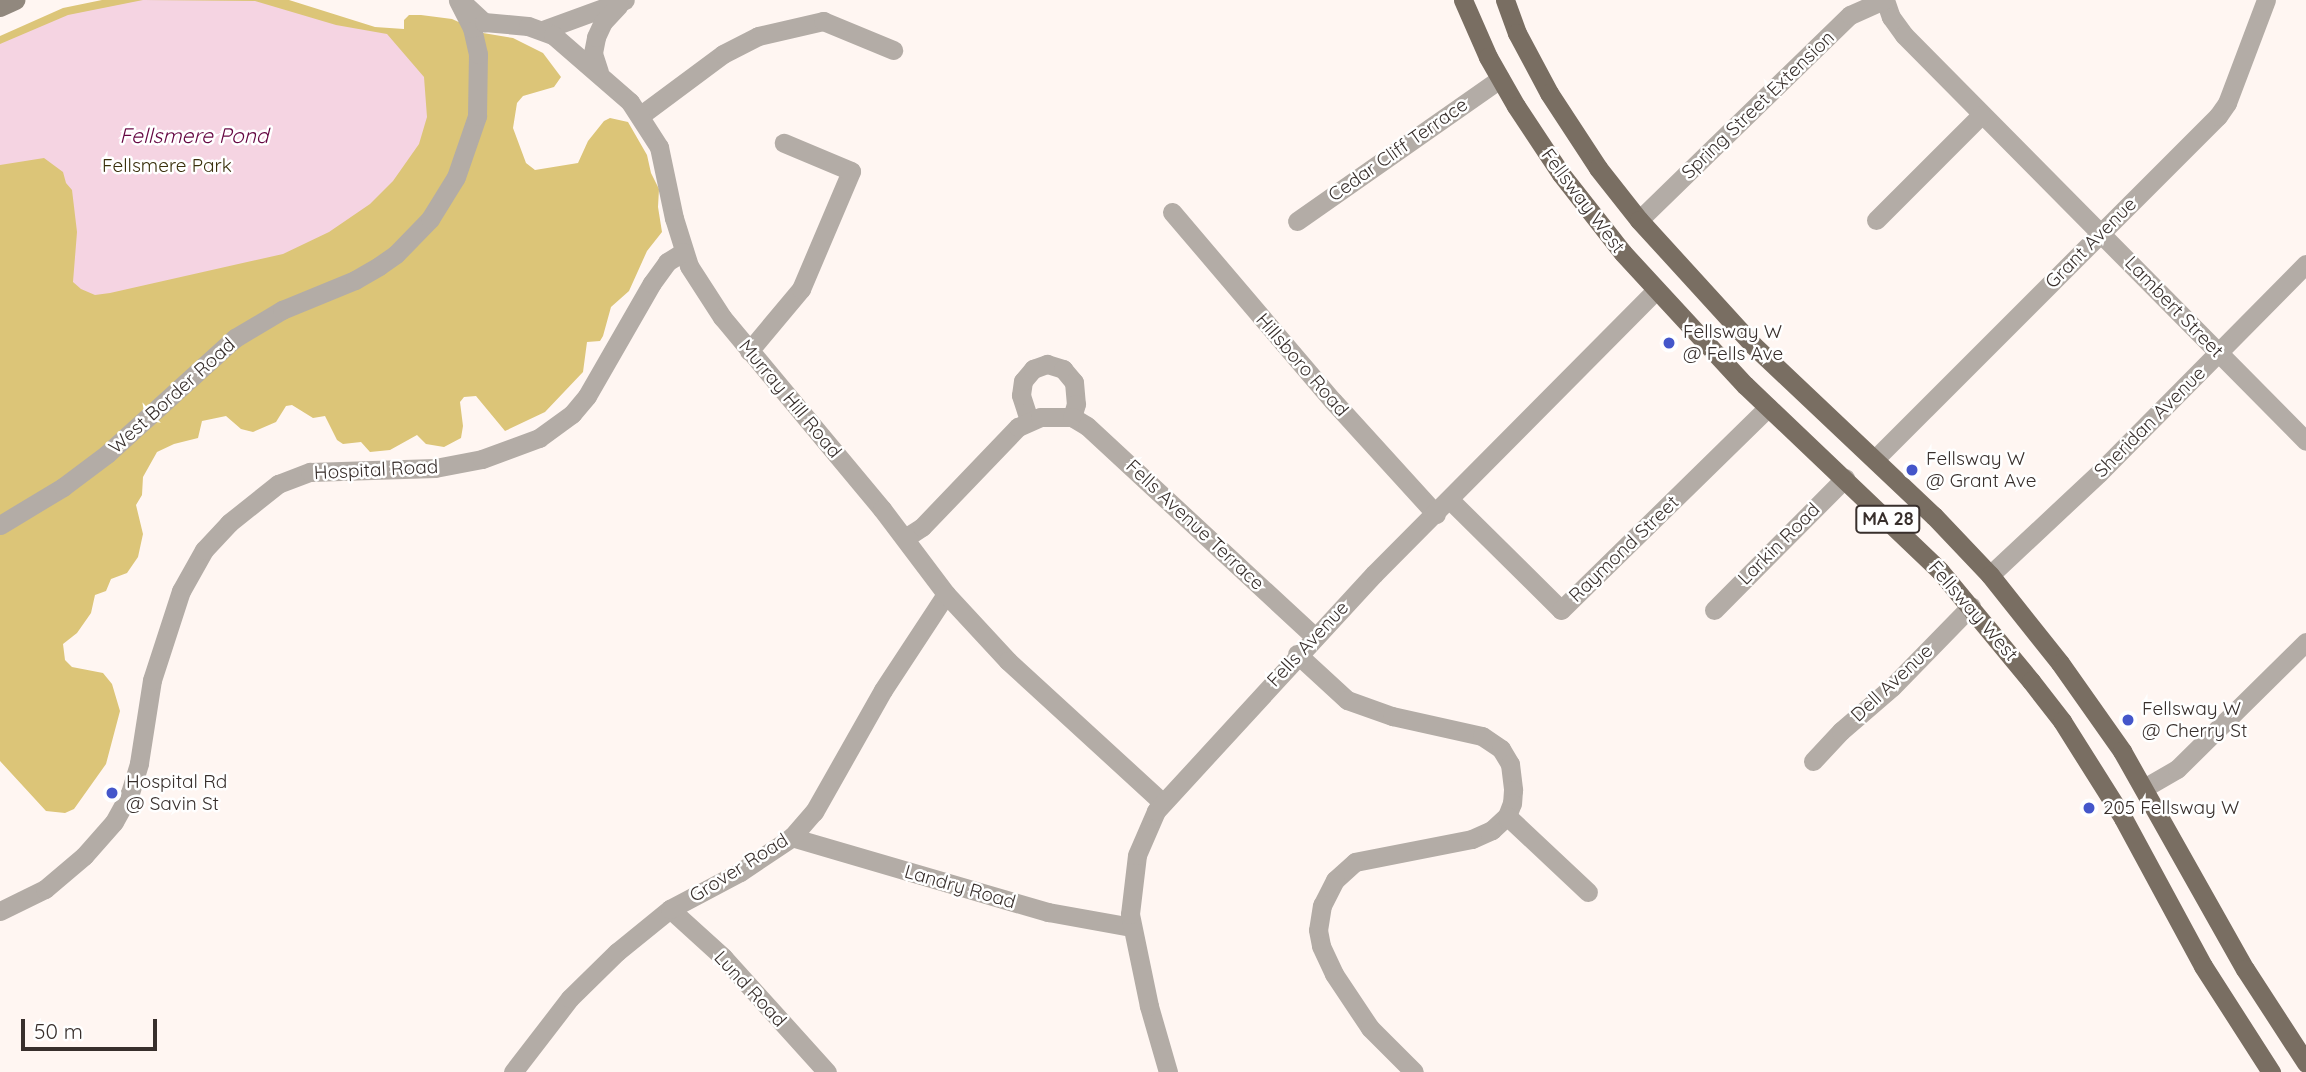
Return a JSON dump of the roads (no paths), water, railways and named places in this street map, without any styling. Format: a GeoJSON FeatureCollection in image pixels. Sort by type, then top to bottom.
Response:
{"type":"FeatureCollection","features":[{"type":"Feature","properties":{"kind":"main road"},"geometry":{"type":"LineString","coordinates":[[0,7],[15,0]]}},
{"type":"Feature","properties":{"kind":"main road","name":"Fellsway West"},"geometry":{"type":"LineString","coordinates":[[1463,0],[1500,79],[1561,174],[1655,291],[1768,407],[1940,571],[2031,681],[2084,755],[2144,855],[2203,966],[2271,1072]]}},
{"type":"Feature","properties":{"kind":"main road","name":"Fellsway West"},"geometry":{"type":"LineString","coordinates":[[1505,0],[1517,33],[1549,93],[1598,168],[1639,220],[1730,322],[1875,459],[1990,575],[2067,672],[2144,788],[2251,978],[2306,1063]]}},
{"type":"Feature","properties":{"kind":"street","name":"Murray Hill Road"},"geometry":{"type":"LineString","coordinates":[[459,0],[484,22],[542,30],[559,38],[599,72],[641,115],[661,155],[683,252],[702,291],[905,538],[946,593],[1009,661],[1162,802]]}},
{"type":"Feature","properties":{"kind":"street","name":"West Border Road"},"geometry":{"type":"LineString","coordinates":[[0,525],[63,487],[107,454],[235,338],[282,310],[355,280],[379,266],[396,254],[430,219],[456,177],[477,116],[478,54],[472,29],[459,0]]}},
{"type":"Feature","properties":{"kind":"street"},"geometry":{"type":"LineString","coordinates":[[542,30],[625,0]]}},
{"type":"Feature","properties":{"kind":"street"},"geometry":{"type":"LineString","coordinates":[[599,72],[593,52],[599,29],[625,0]]}},
{"type":"Feature","properties":{"kind":"street","name":"Spring Street Extension"},"geometry":{"type":"LineString","coordinates":[[1639,220],[1850,15],[1884,0]]}},
{"type":"Feature","properties":{"kind":"street","name":"Lambert Street"},"geometry":{"type":"LineString","coordinates":[[1884,0],[1891,17],[1904,35],[2306,441]]}},
{"type":"Feature","properties":{"kind":"street","name":"Grant Avenue"},"geometry":{"type":"LineString","coordinates":[[1875,459],[2222,110],[2266,0]]}},
{"type":"Feature","properties":{"kind":"street"},"geometry":{"type":"LineString","coordinates":[[641,115],[723,54],[758,36],[823,21],[893,50]]}},
{"type":"Feature","properties":{"kind":"street","name":"Cedar Cliff Terrace"},"geometry":{"type":"LineString","coordinates":[[1297,221],[1500,79]]}},
{"type":"Feature","properties":{"kind":"street"},"geometry":{"type":"LineString","coordinates":[[1876,220],[1981,115]]}},
{"type":"Feature","properties":{"kind":"street"},"geometry":{"type":"LineString","coordinates":[[749,351],[801,289],[851,171],[783,143]]}},
{"type":"Feature","properties":{"kind":"street","name":"Hillsboro Road"},"geometry":{"type":"LineString","coordinates":[[1172,212],[1333,401],[1436,514]]}},
{"type":"Feature","properties":{"kind":"street","name":"Hospital Road"},"geometry":{"type":"LineString","coordinates":[[0,911],[45,889],[84,856],[103,838],[130,793],[139,763],[152,680],[181,591],[211,541],[262,495],[300,475],[326,469],[435,468],[482,458],[539,438],[572,414],[587,396],[652,283],[667,262],[683,252]]}},
{"type":"Feature","properties":{"kind":"street","name":"Sheridan Avenue"},"geometry":{"type":"LineString","coordinates":[[1990,575],[2099,473],[2306,264]]}},
{"type":"Feature","properties":{"kind":"street","name":"Fells Avenue"},"geometry":{"type":"LineString","coordinates":[[1168,1072],[1131,927],[1132,887],[1137,855],[1151,820],[1162,802],[1297,654],[1655,291]]}},
{"type":"Feature","properties":{"kind":"street"},"geometry":{"type":"LineString","coordinates":[[905,538],[922,527],[1007,438],[1029,420],[1060,415],[1072,417],[1076,404],[1074,382],[1063,369],[1047,364],[1033,369],[1023,381],[1021,395],[1029,420]]}},
{"type":"Feature","properties":{"kind":"street","name":"Raymond Street"},"geometry":{"type":"LineString","coordinates":[[1450,500],[1561,610],[1768,407]]}},
{"type":"Feature","properties":{"kind":"street","name":"Fells Avenue Terrace"},"geometry":{"type":"LineString","coordinates":[[1072,417],[1087,425],[1315,637]]}},
{"type":"Feature","properties":{"kind":"street","name":"Larkin Road"},"geometry":{"type":"LineString","coordinates":[[1714,610],[1844,478]]}},
{"type":"Feature","properties":{"kind":"street","name":"Grover Road"},"geometry":{"type":"LineString","coordinates":[[513,1072],[555,1016],[593,974],[670,909],[740,872],[791,837],[814,812],[883,690],[946,593]]}},
{"type":"Feature","properties":{"kind":"street","name":"Dell Avenue"},"geometry":{"type":"LineString","coordinates":[[1813,761],[1841,731],[1892,687],[1971,606]]}},
{"type":"Feature","properties":{"kind":"street"},"geometry":{"type":"LineString","coordinates":[[2144,788],[2177,769],[2306,642]]}},
{"type":"Feature","properties":{"kind":"street"},"geometry":{"type":"LineString","coordinates":[[1297,654],[1347,701],[1392,716],[1469,731],[1494,743],[1506,757],[1511,771],[1513,790],[1507,816],[1492,830],[1472,839],[1355,862],[1339,874],[1325,896],[1318,930],[1321,946],[1334,975],[1370,1028],[1414,1072]]}},
{"type":"Feature","properties":{"kind":"street"},"geometry":{"type":"LineString","coordinates":[[1507,816],[1588,892]]}},
{"type":"Feature","properties":{"kind":"street","name":"Landry Road"},"geometry":{"type":"LineString","coordinates":[[791,837],[1048,912],[1131,927]]}},
{"type":"Feature","properties":{"kind":"street","name":"Lund Road"},"geometry":{"type":"LineString","coordinates":[[670,909],[723,957],[827,1072]]}},
{"type":"Feature","properties":{"kind":"water","name":"Fellsmere Pond"},"geometry":{"type":"Polygon","coordinates":[[[143,0],[255,1],[336,25],[387,34],[424,77],[427,117],[419,144],[393,181],[370,204],[329,232],[283,254],[110,293],[95,295],[81,289],[73,282],[77,232],[72,190],[66,183],[63,172],[44,158],[0,165],[0,44],[68,15],[143,0]]]}},
{"type":"Feature","properties":{"kind":"place","name":"Fellsway W @ Fells Ave"},"geometry":{"type":"Point","coordinates":[1669,343]}},
{"type":"Feature","properties":{"kind":"place","name":"Fellsway W @ Grant Ave"},"geometry":{"type":"Point","coordinates":[1912,470]}},
{"type":"Feature","properties":{"kind":"place","name":"Fellsway W @ Cherry St"},"geometry":{"type":"Point","coordinates":[2128,720]}},
{"type":"Feature","properties":{"kind":"place","name":"Hospital Rd @ Savin St"},"geometry":{"type":"Point","coordinates":[112,793]}},
{"type":"Feature","properties":{"kind":"place","name":"205 Fellsway W"},"geometry":{"type":"Point","coordinates":[2089,808]}},
{"type":"Feature","properties":{"kind":"park label","name":"Fellsmere Park"},"geometry":{"type":"Point","coordinates":[167,166]}}]}
